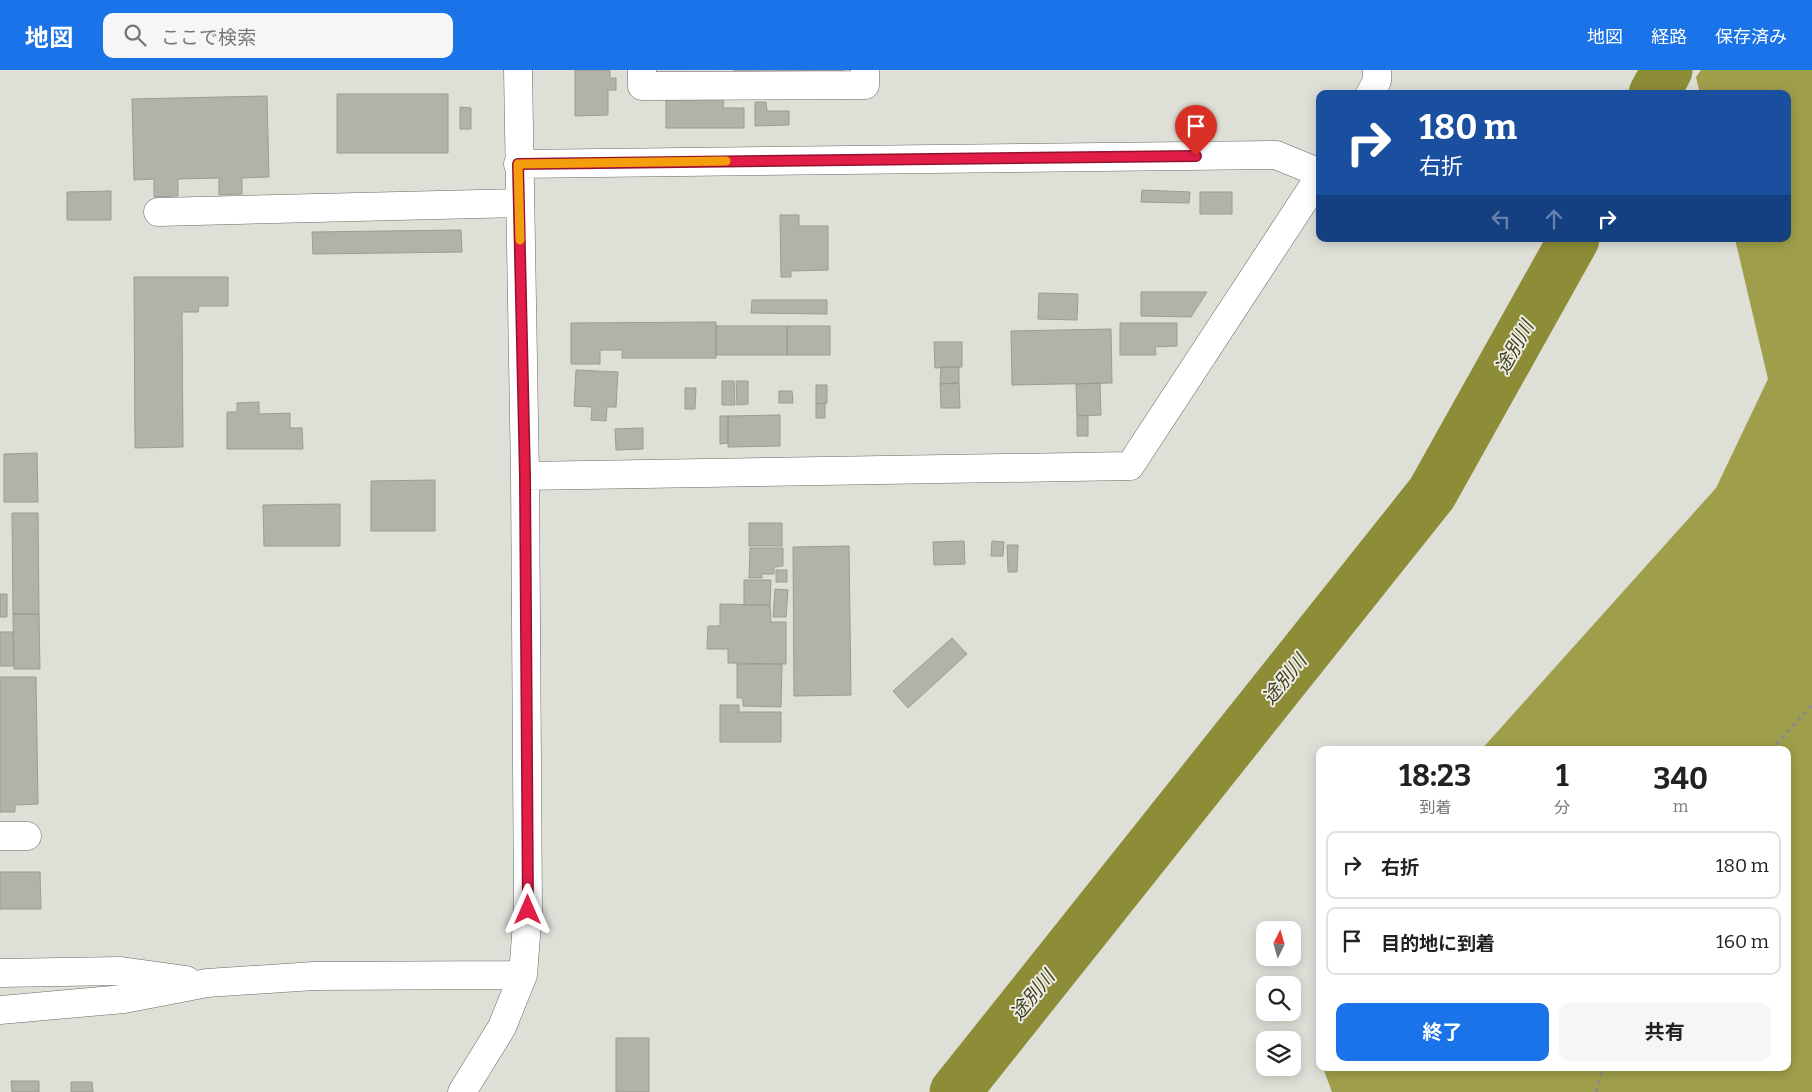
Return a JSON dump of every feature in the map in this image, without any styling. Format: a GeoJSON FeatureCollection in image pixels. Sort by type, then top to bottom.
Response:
{"type":"FeatureCollection","features":[{"type":"Feature","properties":{"kind":"street"},"geometry":{"type":"LineString","coordinates":[[462,1092],[502,1027],[523,975],[528,910],[525,476],[518,164],[518,70]]}},
{"type":"Feature","properties":{"kind":"street"},"geometry":{"type":"LineString","coordinates":[[642,70],[642,86],[865,86],[865,70]]}},
{"type":"Feature","properties":{"kind":"street"},"geometry":{"type":"LineString","coordinates":[[1372,90],[1377,82],[1377,70]]}},
{"type":"Feature","properties":{"kind":"street"},"geometry":{"type":"LineString","coordinates":[[518,164],[1276,154],[1316,173]]}},
{"type":"Feature","properties":{"kind":"street"},"geometry":{"type":"LineString","coordinates":[[525,476],[1130,466],[1316,181]]}},
{"type":"Feature","properties":{"kind":"street"},"geometry":{"type":"LineString","coordinates":[[158,212],[519,203]]}},
{"type":"Feature","properties":{"kind":"street"},"geometry":{"type":"LineString","coordinates":[[0,836],[27,836]]}},
{"type":"Feature","properties":{"kind":"street"},"geometry":{"type":"LineString","coordinates":[[0,973],[121,971],[207,983]]}},
{"type":"Feature","properties":{"kind":"street"},"geometry":{"type":"LineString","coordinates":[[0,1010],[124,999],[207,983],[314,976],[523,975]]}},
{"type":"Feature","properties":{"kind":"path"},"geometry":{"type":"LineString","coordinates":[[1775,746],[1812,705]]}},
{"type":"Feature","properties":{"kind":"path"},"geometry":{"type":"LineString","coordinates":[[1596,1092],[1602,1071]]}},
{"type":"Feature","properties":{"kind":"shaded area"},"geometry":{"type":"Polygon","coordinates":[[[1701,70],[1812,70],[1812,1092],[1332,1092],[1324,1071],[1791,1071],[1791,746],[1485,746],[1716,488],[1768,379],[1736,242],[1791,242],[1791,90],[1699,90],[1696,77],[1701,70]]]}},
{"type":"Feature","properties":{"kind":"building"},"geometry":{"type":"Polygon","coordinates":[[[575,70],[610,70],[610,78],[616,78],[616,90],[608,90],[608,115],[575,116],[575,70]]]}},
{"type":"Feature","properties":{"kind":"building"},"geometry":{"type":"Polygon","coordinates":[[[734,70],[843,70],[843,76],[734,78],[734,70]]]}},
{"type":"Feature","properties":{"kind":"building"},"geometry":{"type":"Polygon","coordinates":[[[337,94],[448,94],[448,153],[337,153],[337,94]]]}},
{"type":"Feature","properties":{"kind":"building"},"geometry":{"type":"Polygon","coordinates":[[[267,96],[269,177],[242,178],[242,194],[219,195],[219,178],[178,179],[178,196],[154,197],[154,179],[134,180],[132,99],[267,96]]]}},
{"type":"Feature","properties":{"kind":"building"},"geometry":{"type":"Polygon","coordinates":[[[666,99],[724,99],[723,108],[744,108],[744,128],[666,128],[666,99]]]}},
{"type":"Feature","properties":{"kind":"building"},"geometry":{"type":"Polygon","coordinates":[[[755,102],[766,102],[767,111],[789,111],[789,125],[755,126],[755,102]]]}},
{"type":"Feature","properties":{"kind":"building"},"geometry":{"type":"Polygon","coordinates":[[[460,107],[471,108],[471,129],[460,129],[460,107]]]}},
{"type":"Feature","properties":{"kind":"building"},"geometry":{"type":"Polygon","coordinates":[[[1142,190],[1190,192],[1189,203],[1141,202],[1142,190]]]}},
{"type":"Feature","properties":{"kind":"building"},"geometry":{"type":"Polygon","coordinates":[[[111,191],[111,220],[67,220],[67,192],[111,191]]]}},
{"type":"Feature","properties":{"kind":"building"},"geometry":{"type":"Polygon","coordinates":[[[1200,192],[1232,192],[1232,214],[1200,214],[1200,192]]]}},
{"type":"Feature","properties":{"kind":"building"},"geometry":{"type":"Polygon","coordinates":[[[780,215],[799,215],[799,226],[828,226],[828,270],[791,271],[791,277],[781,277],[780,215]]]}},
{"type":"Feature","properties":{"kind":"building"},"geometry":{"type":"Polygon","coordinates":[[[461,230],[462,252],[313,254],[312,232],[461,230]]]}},
{"type":"Feature","properties":{"kind":"building"},"geometry":{"type":"Polygon","coordinates":[[[134,277],[228,277],[228,306],[199,306],[198,312],[182,312],[183,447],[135,448],[134,277]]]}},
{"type":"Feature","properties":{"kind":"building"},"geometry":{"type":"Polygon","coordinates":[[[1141,292],[1207,292],[1191,317],[1141,316],[1141,292]]]}},
{"type":"Feature","properties":{"kind":"building"},"geometry":{"type":"Polygon","coordinates":[[[1039,293],[1078,294],[1077,320],[1038,319],[1039,293]]]}},
{"type":"Feature","properties":{"kind":"building"},"geometry":{"type":"Polygon","coordinates":[[[752,300],[827,300],[827,314],[751,313],[752,300]]]}},
{"type":"Feature","properties":{"kind":"building"},"geometry":{"type":"Polygon","coordinates":[[[716,322],[716,358],[622,358],[622,350],[600,350],[600,364],[571,364],[571,323],[716,322]]]}},
{"type":"Feature","properties":{"kind":"building"},"geometry":{"type":"Polygon","coordinates":[[[1120,323],[1177,323],[1177,346],[1155,347],[1156,355],[1120,355],[1120,323]]]}},
{"type":"Feature","properties":{"kind":"building"},"geometry":{"type":"Polygon","coordinates":[[[716,326],[787,326],[787,355],[716,355],[716,326]]]}},
{"type":"Feature","properties":{"kind":"building"},"geometry":{"type":"Polygon","coordinates":[[[787,326],[830,326],[830,355],[787,355],[787,326]]]}},
{"type":"Feature","properties":{"kind":"building"},"geometry":{"type":"Polygon","coordinates":[[[1111,329],[1112,383],[1012,385],[1011,331],[1111,329]]]}},
{"type":"Feature","properties":{"kind":"building"},"geometry":{"type":"Polygon","coordinates":[[[934,342],[962,342],[962,367],[935,368],[934,342]]]}},
{"type":"Feature","properties":{"kind":"building"},"geometry":{"type":"Polygon","coordinates":[[[941,367],[959,367],[959,383],[940,384],[941,367]]]}},
{"type":"Feature","properties":{"kind":"building"},"geometry":{"type":"Polygon","coordinates":[[[576,370],[618,372],[616,407],[607,407],[606,421],[591,420],[592,407],[574,406],[576,370]]]}},
{"type":"Feature","properties":{"kind":"building"},"geometry":{"type":"Polygon","coordinates":[[[722,381],[734,381],[735,405],[722,405],[722,381]]]}},
{"type":"Feature","properties":{"kind":"building"},"geometry":{"type":"Polygon","coordinates":[[[736,381],[748,381],[748,404],[737,405],[736,381]]]}},
{"type":"Feature","properties":{"kind":"building"},"geometry":{"type":"Polygon","coordinates":[[[959,383],[960,408],[941,408],[940,384],[959,383]]]}},
{"type":"Feature","properties":{"kind":"building"},"geometry":{"type":"Polygon","coordinates":[[[1100,383],[1101,415],[1077,416],[1076,384],[1100,383]]]}},
{"type":"Feature","properties":{"kind":"building"},"geometry":{"type":"Polygon","coordinates":[[[816,385],[827,385],[827,403],[816,404],[816,385]]]}},
{"type":"Feature","properties":{"kind":"building"},"geometry":{"type":"Polygon","coordinates":[[[685,388],[696,388],[695,409],[685,409],[685,388]]]}},
{"type":"Feature","properties":{"kind":"building"},"geometry":{"type":"Polygon","coordinates":[[[779,391],[792,391],[793,403],[779,403],[779,391]]]}},
{"type":"Feature","properties":{"kind":"building"},"geometry":{"type":"Polygon","coordinates":[[[259,402],[259,414],[290,413],[290,428],[302,428],[303,449],[227,449],[227,412],[237,412],[237,403],[259,402]]]}},
{"type":"Feature","properties":{"kind":"building"},"geometry":{"type":"Polygon","coordinates":[[[825,403],[825,418],[816,418],[816,404],[825,403]]]}},
{"type":"Feature","properties":{"kind":"building"},"geometry":{"type":"Polygon","coordinates":[[[780,415],[780,446],[728,447],[728,416],[780,415]]]}},
{"type":"Feature","properties":{"kind":"building"},"geometry":{"type":"Polygon","coordinates":[[[1088,415],[1088,436],[1077,436],[1077,416],[1088,415]]]}},
{"type":"Feature","properties":{"kind":"building"},"geometry":{"type":"Polygon","coordinates":[[[720,416],[728,416],[728,443],[720,444],[720,416]]]}},
{"type":"Feature","properties":{"kind":"building"},"geometry":{"type":"Polygon","coordinates":[[[643,428],[643,449],[616,450],[615,429],[643,428]]]}},
{"type":"Feature","properties":{"kind":"building"},"geometry":{"type":"Polygon","coordinates":[[[37,453],[38,502],[4,502],[4,454],[37,453]]]}},
{"type":"Feature","properties":{"kind":"building"},"geometry":{"type":"Polygon","coordinates":[[[435,480],[435,531],[371,531],[371,481],[435,480]]]}},
{"type":"Feature","properties":{"kind":"building"},"geometry":{"type":"Polygon","coordinates":[[[340,504],[340,546],[264,546],[263,505],[340,504]]]}},
{"type":"Feature","properties":{"kind":"building"},"geometry":{"type":"Polygon","coordinates":[[[12,513],[38,513],[39,614],[13,614],[12,513]]]}},
{"type":"Feature","properties":{"kind":"building"},"geometry":{"type":"Polygon","coordinates":[[[749,523],[782,523],[782,546],[749,546],[749,523]]]}},
{"type":"Feature","properties":{"kind":"building"},"geometry":{"type":"Polygon","coordinates":[[[964,541],[965,564],[934,565],[933,542],[964,541]]]}},
{"type":"Feature","properties":{"kind":"building"},"geometry":{"type":"Polygon","coordinates":[[[992,541],[1004,542],[1003,556],[991,556],[992,541]]]}},
{"type":"Feature","properties":{"kind":"building"},"geometry":{"type":"Polygon","coordinates":[[[1007,545],[1018,545],[1017,572],[1008,572],[1007,545]]]}},
{"type":"Feature","properties":{"kind":"building"},"geometry":{"type":"Polygon","coordinates":[[[849,546],[851,695],[794,696],[793,547],[849,546]]]}},
{"type":"Feature","properties":{"kind":"building"},"geometry":{"type":"Polygon","coordinates":[[[750,548],[783,548],[783,566],[774,567],[774,574],[762,574],[762,578],[749,578],[750,548]]]}},
{"type":"Feature","properties":{"kind":"building"},"geometry":{"type":"Polygon","coordinates":[[[776,570],[787,570],[787,582],[776,582],[776,570]]]}},
{"type":"Feature","properties":{"kind":"building"},"geometry":{"type":"Polygon","coordinates":[[[744,580],[771,580],[770,605],[744,605],[744,580]]]}},
{"type":"Feature","properties":{"kind":"building"},"geometry":{"type":"Polygon","coordinates":[[[775,589],[788,590],[786,617],[773,617],[775,589]]]}},
{"type":"Feature","properties":{"kind":"building"},"geometry":{"type":"Polygon","coordinates":[[[0,594],[7,594],[7,617],[0,617],[0,594]]]}},
{"type":"Feature","properties":{"kind":"building"},"geometry":{"type":"Polygon","coordinates":[[[720,604],[770,605],[771,622],[786,622],[786,664],[728,663],[728,649],[707,649],[708,626],[720,626],[720,604]]]}},
{"type":"Feature","properties":{"kind":"building"},"geometry":{"type":"Polygon","coordinates":[[[13,614],[39,614],[40,669],[14,669],[13,614]]]}},
{"type":"Feature","properties":{"kind":"building"},"geometry":{"type":"Polygon","coordinates":[[[0,632],[13,632],[14,666],[0,666],[0,632]]]}},
{"type":"Feature","properties":{"kind":"building"},"geometry":{"type":"Polygon","coordinates":[[[952,638],[967,654],[908,708],[893,691],[952,638]]]}},
{"type":"Feature","properties":{"kind":"building"},"geometry":{"type":"Polygon","coordinates":[[[737,664],[782,664],[781,707],[743,706],[743,698],[737,698],[737,664]]]}},
{"type":"Feature","properties":{"kind":"building"},"geometry":{"type":"Polygon","coordinates":[[[0,677],[36,677],[38,804],[15,805],[15,812],[0,812],[0,677]]]}},
{"type":"Feature","properties":{"kind":"building"},"geometry":{"type":"Polygon","coordinates":[[[720,705],[739,705],[739,712],[781,712],[781,742],[720,742],[720,705]]]}},
{"type":"Feature","properties":{"kind":"building"},"geometry":{"type":"Polygon","coordinates":[[[0,872],[40,872],[41,909],[0,909],[0,872]]]}},
{"type":"Feature","properties":{"kind":"building"},"geometry":{"type":"Polygon","coordinates":[[[616,1038],[649,1038],[649,1092],[616,1092],[616,1038]]]}},
{"type":"Feature","properties":{"kind":"building"},"geometry":{"type":"Polygon","coordinates":[[[11,1081],[39,1081],[39,1092],[12,1092],[11,1081]]]}},
{"type":"Feature","properties":{"kind":"building"},"geometry":{"type":"Polygon","coordinates":[[[71,1082],[92,1082],[93,1092],[71,1092],[71,1082]]]}},
{"type":"Feature","properties":{"kind":"waterway","name":"途別川"},"geometry":{"type":"LineString","coordinates":[[1656,90],[1667,70]]}},
{"type":"Feature","properties":{"kind":"waterway","name":"途別川"},"geometry":{"type":"LineString","coordinates":[[955,1092],[1432,493],[1572,242]]}},
{"type":"Feature","properties":{"kind":"slow traffic"},"geometry":{"type":"LineString","coordinates":[[520,240],[518,164],[726,161]]}},
{"type":"Feature","properties":{"kind":"route"},"geometry":{"type":"LineString","coordinates":[[528,910],[525,476],[518,164],[1196,156]]}}]}
